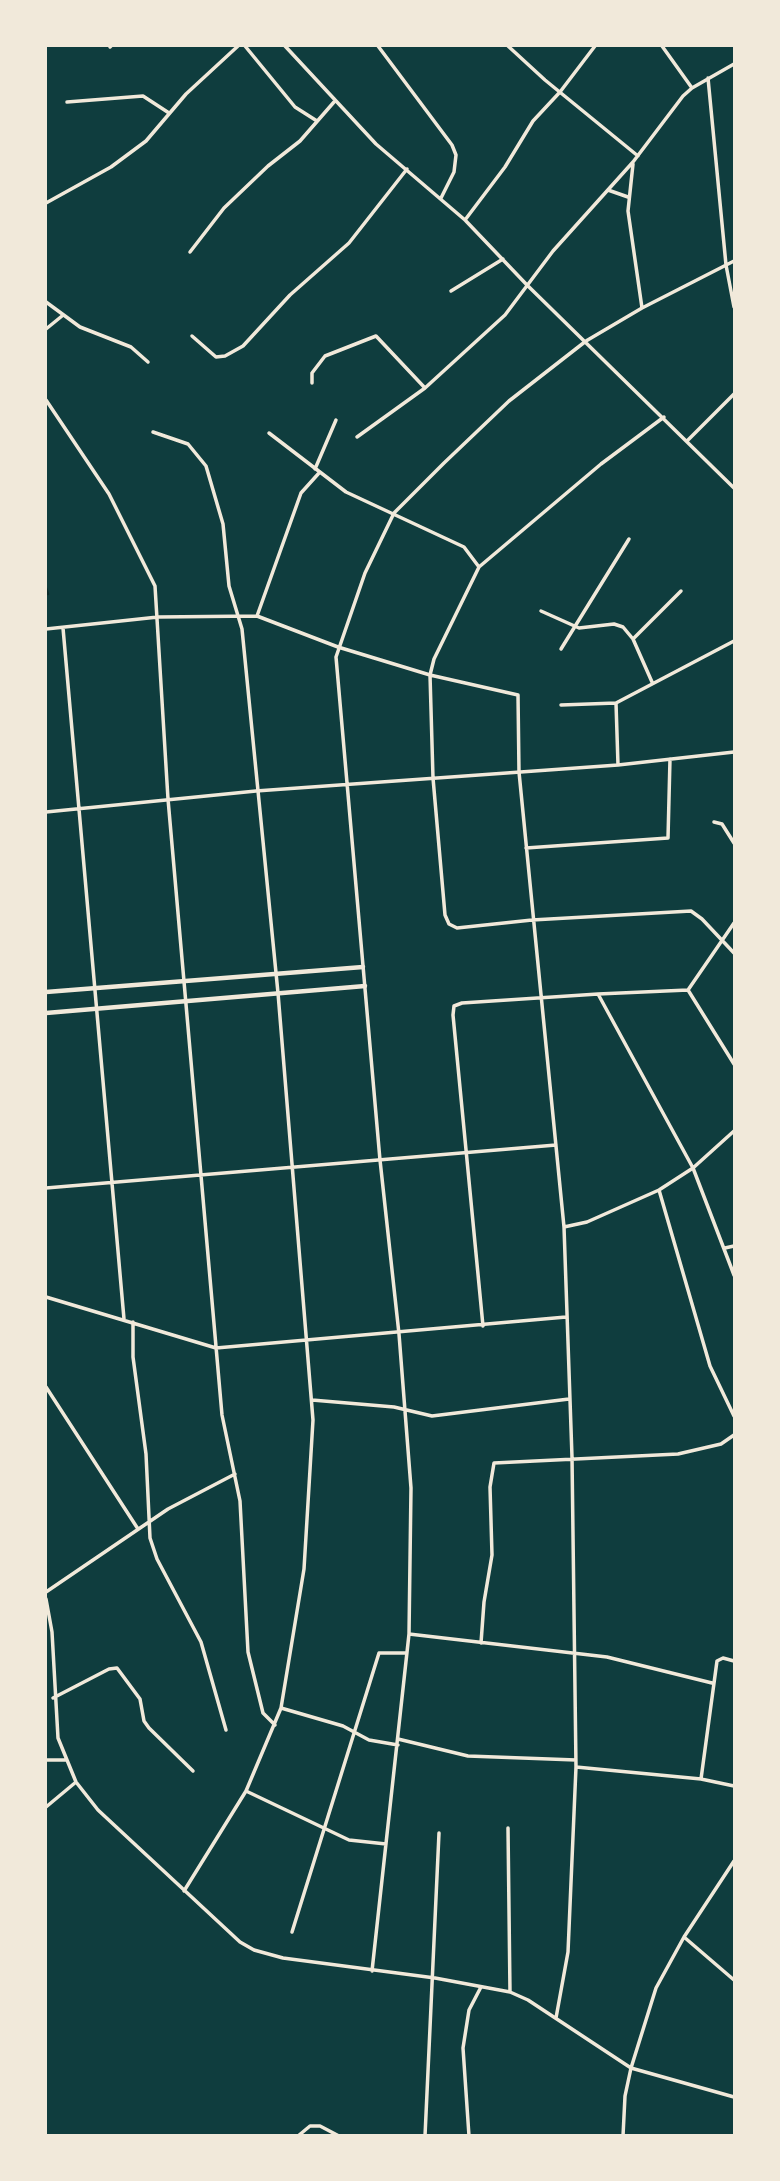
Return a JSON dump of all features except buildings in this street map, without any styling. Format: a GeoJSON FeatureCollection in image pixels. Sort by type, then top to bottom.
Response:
{"type":"FeatureCollection","features":[{"type":"Feature","properties":{"kind":"street"},"geometry":{"type":"LineString","coordinates":[[46,203],[127,156],[146,141],[169,114],[238,46]]}},
{"type":"Feature","properties":{"kind":"street"},"geometry":{"type":"LineString","coordinates":[[245,46],[295,107],[317,121]]}},
{"type":"Feature","properties":{"kind":"street"},"geometry":{"type":"LineString","coordinates":[[285,46],[335,102],[466,220],[527,285],[734,488]]}},
{"type":"Feature","properties":{"kind":"street"},"geometry":{"type":"LineString","coordinates":[[378,46],[452,145],[456,155],[454,172],[441,198]]}},
{"type":"Feature","properties":{"kind":"street"},"geometry":{"type":"LineString","coordinates":[[508,46],[638,156]]}},
{"type":"Feature","properties":{"kind":"street"},"geometry":{"type":"LineString","coordinates":[[466,220],[505,167],[533,121],[560,92],[595,46]]}},
{"type":"Feature","properties":{"kind":"street"},"geometry":{"type":"LineString","coordinates":[[662,46],[692,88]]}},
{"type":"Feature","properties":{"kind":"street"},"geometry":{"type":"LineString","coordinates":[[357,437],[425,388],[505,315],[527,285],[634,162],[692,88],[734,64]]}},
{"type":"Feature","properties":{"kind":"street"},"geometry":{"type":"LineString","coordinates":[[708,78],[726,265],[734,307]]}},
{"type":"Feature","properties":{"kind":"street"},"geometry":{"type":"LineString","coordinates":[[67,102],[143,96],[169,114]]}},
{"type":"Feature","properties":{"kind":"street"},"geometry":{"type":"LineString","coordinates":[[190,251],[224,208],[335,102]]}},
{"type":"Feature","properties":{"kind":"street"},"geometry":{"type":"LineString","coordinates":[[634,162],[628,197],[642,307]]}},
{"type":"Feature","properties":{"kind":"street"},"geometry":{"type":"LineString","coordinates":[[192,336],[216,357],[225,356],[243,346],[290,295],[349,243],[407,169]]}},
{"type":"Feature","properties":{"kind":"street"},"geometry":{"type":"LineString","coordinates":[[608,190],[628,197]]}},
{"type":"Feature","properties":{"kind":"street"},"geometry":{"type":"LineString","coordinates":[[451,291],[503,259]]}},
{"type":"Feature","properties":{"kind":"street"},"geometry":{"type":"LineString","coordinates":[[372,1971],[409,1634],[411,1513],[399,1334],[380,1160],[336,657],[338,647],[365,572],[394,513],[509,401],[586,341],[642,307],[734,261]]}},
{"type":"Feature","properties":{"kind":"street"},"geometry":{"type":"LineString","coordinates":[[46,302],[80,327],[131,347],[148,362]]}},
{"type":"Feature","properties":{"kind":"street"},"geometry":{"type":"LineString","coordinates":[[46,329],[62,316]]}},
{"type":"Feature","properties":{"kind":"street"},"geometry":{"type":"LineString","coordinates":[[312,383],[312,373],[325,356],[376,336],[425,388]]}},
{"type":"Feature","properties":{"kind":"street"},"geometry":{"type":"LineString","coordinates":[[688,440],[734,394]]}},
{"type":"Feature","properties":{"kind":"street"},"geometry":{"type":"LineString","coordinates":[[46,400],[98,475],[155,586],[169,799],[222,1415],[240,1501],[248,1652],[263,1713],[275,1725]]}},
{"type":"Feature","properties":{"kind":"street"},"geometry":{"type":"LineString","coordinates":[[664,417],[601,464],[479,567],[434,660],[430,675],[433,778],[445,915],[449,924],[457,928],[533,920],[691,911],[724,940],[734,953]]}},
{"type":"Feature","properties":{"kind":"street"},"geometry":{"type":"LineString","coordinates":[[257,616],[301,493],[317,471],[336,420]]}},
{"type":"Feature","properties":{"kind":"street"},"geometry":{"type":"LineString","coordinates":[[153,432],[188,444],[206,466],[223,524],[229,586],[238,614],[248,685],[256,791],[278,993],[290,1168],[312,1400],[304,1569],[281,1708],[246,1791],[184,1891]]}},
{"type":"Feature","properties":{"kind":"street"},"geometry":{"type":"LineString","coordinates":[[269,433],[346,492],[464,547],[479,567]]}},
{"type":"Feature","properties":{"kind":"street"},"geometry":{"type":"LineString","coordinates":[[561,649],[629,539]]}},
{"type":"Feature","properties":{"kind":"street"},"geometry":{"type":"LineString","coordinates":[[633,639],[681,591]]}},
{"type":"Feature","properties":{"kind":"street"},"geometry":{"type":"LineString","coordinates":[[541,611],[574,627],[614,624],[623,627],[633,639],[652,682]]}},
{"type":"Feature","properties":{"kind":"street"},"geometry":{"type":"LineString","coordinates":[[46,629],[158,617],[238,614],[257,616],[338,647],[430,675],[518,695],[519,772],[564,1227],[572,1457],[576,1767],[568,1952],[555,2018]]}},
{"type":"Feature","properties":{"kind":"street"},"geometry":{"type":"LineString","coordinates":[[63,628],[124,1319]]}},
{"type":"Feature","properties":{"kind":"street"},"geometry":{"type":"LineString","coordinates":[[561,705],[615,703],[734,641]]}},
{"type":"Feature","properties":{"kind":"street"},"geometry":{"type":"LineString","coordinates":[[615,703],[618,765]]}},
{"type":"Feature","properties":{"kind":"street"},"geometry":{"type":"LineString","coordinates":[[46,811],[256,791],[618,765],[734,752]]}},
{"type":"Feature","properties":{"kind":"street"},"geometry":{"type":"LineString","coordinates":[[526,848],[668,838],[670,759]]}},
{"type":"Feature","properties":{"kind":"street"},"geometry":{"type":"LineString","coordinates":[[714,822],[722,824],[734,843]]}},
{"type":"Feature","properties":{"kind":"street"},"geometry":{"type":"LineString","coordinates":[[688,990],[734,923]]}},
{"type":"Feature","properties":{"kind":"street"},"geometry":{"type":"LineString","coordinates":[[46,992],[363,967]]}},
{"type":"Feature","properties":{"kind":"street"},"geometry":{"type":"LineString","coordinates":[[46,1013],[365,986]]}},
{"type":"Feature","properties":{"kind":"street"},"geometry":{"type":"LineString","coordinates":[[483,1326],[454,1006],[598,994],[688,990]]}},
{"type":"Feature","properties":{"kind":"street"},"geometry":{"type":"LineString","coordinates":[[688,990],[734,1064]]}},
{"type":"Feature","properties":{"kind":"street"},"geometry":{"type":"LineString","coordinates":[[598,994],[693,1168],[734,1275]]}},
{"type":"Feature","properties":{"kind":"street"},"geometry":{"type":"LineString","coordinates":[[564,1227],[587,1222],[659,1190],[693,1168],[734,1131]]}},
{"type":"Feature","properties":{"kind":"street"},"geometry":{"type":"LineString","coordinates":[[46,1188],[556,1145]]}},
{"type":"Feature","properties":{"kind":"street"},"geometry":{"type":"LineString","coordinates":[[659,1190],[710,1366],[734,1416]]}},
{"type":"Feature","properties":{"kind":"street"},"geometry":{"type":"LineString","coordinates":[[725,1248],[734,1246]]}},
{"type":"Feature","properties":{"kind":"street"},"geometry":{"type":"LineString","coordinates":[[46,1297],[216,1348],[399,1334],[566,1317]]}},
{"type":"Feature","properties":{"kind":"street"},"geometry":{"type":"LineString","coordinates":[[133,1322],[133,1357],[146,1454],[154,1552],[201,1642],[226,1730]]}},
{"type":"Feature","properties":{"kind":"street"},"geometry":{"type":"LineString","coordinates":[[46,1387],[138,1529]]}},
{"type":"Feature","properties":{"kind":"street"},"geometry":{"type":"LineString","coordinates":[[312,1400],[405,1409],[432,1416],[569,1399]]}},
{"type":"Feature","properties":{"kind":"street"},"geometry":{"type":"LineString","coordinates":[[481,1643],[484,1602],[492,1555],[490,1487],[494,1463],[572,1457],[678,1454],[721,1444],[734,1434]]}},
{"type":"Feature","properties":{"kind":"street"},"geometry":{"type":"LineString","coordinates":[[46,1592],[150,1521],[235,1474]]}},
{"type":"Feature","properties":{"kind":"street"},"geometry":{"type":"LineString","coordinates":[[46,1599],[52,1632],[53,1698],[58,1738],[76,1782],[98,1810],[240,1942],[254,1950],[284,1958],[435,1978],[510,1992],[631,2068],[734,2097]]}},
{"type":"Feature","properties":{"kind":"street"},"geometry":{"type":"LineString","coordinates":[[409,1634],[607,1657],[712,1683]]}},
{"type":"Feature","properties":{"kind":"street"},"geometry":{"type":"LineString","coordinates":[[292,1932],[357,1732],[379,1653],[407,1653]]}},
{"type":"Feature","properties":{"kind":"street"},"geometry":{"type":"LineString","coordinates":[[701,1779],[717,1661],[723,1658],[734,1661]]}},
{"type":"Feature","properties":{"kind":"street"},"geometry":{"type":"LineString","coordinates":[[53,1698],[109,1669],[117,1668],[139,1699],[144,1721],[193,1771]]}},
{"type":"Feature","properties":{"kind":"street"},"geometry":{"type":"LineString","coordinates":[[281,1708],[357,1732],[369,1740],[398,1745]]}},
{"type":"Feature","properties":{"kind":"street"},"geometry":{"type":"LineString","coordinates":[[398,1739],[468,1756],[576,1759]]}},
{"type":"Feature","properties":{"kind":"street"},"geometry":{"type":"LineString","coordinates":[[46,1760],[66,1760]]}},
{"type":"Feature","properties":{"kind":"street"},"geometry":{"type":"LineString","coordinates":[[576,1767],[701,1779],[734,1786]]}},
{"type":"Feature","properties":{"kind":"street"},"geometry":{"type":"LineString","coordinates":[[46,1807],[76,1782]]}},
{"type":"Feature","properties":{"kind":"street"},"geometry":{"type":"LineString","coordinates":[[246,1791],[349,1840],[386,1844]]}},
{"type":"Feature","properties":{"kind":"street"},"geometry":{"type":"LineString","coordinates":[[508,1828],[510,1992]]}},
{"type":"Feature","properties":{"kind":"street"},"geometry":{"type":"LineString","coordinates":[[425,2136],[435,1978],[439,1833]]}},
{"type":"Feature","properties":{"kind":"street"},"geometry":{"type":"LineString","coordinates":[[623,2136],[625,2096],[631,2068],[656,1988],[684,1937],[734,1861]]}},
{"type":"Feature","properties":{"kind":"street"},"geometry":{"type":"LineString","coordinates":[[684,1937],[734,1980]]}},
{"type":"Feature","properties":{"kind":"street"},"geometry":{"type":"LineString","coordinates":[[469,2136],[463,2048],[470,2010],[481,1987]]}},
{"type":"Feature","properties":{"kind":"street"},"geometry":{"type":"LineString","coordinates":[[298,2136],[310,2126],[320,2126],[339,2136]]}},
{"type":"Feature","properties":{"kind":"waterway"},"geometry":{"type":"LineString","coordinates":[[46,588],[48,594]]}}]}
